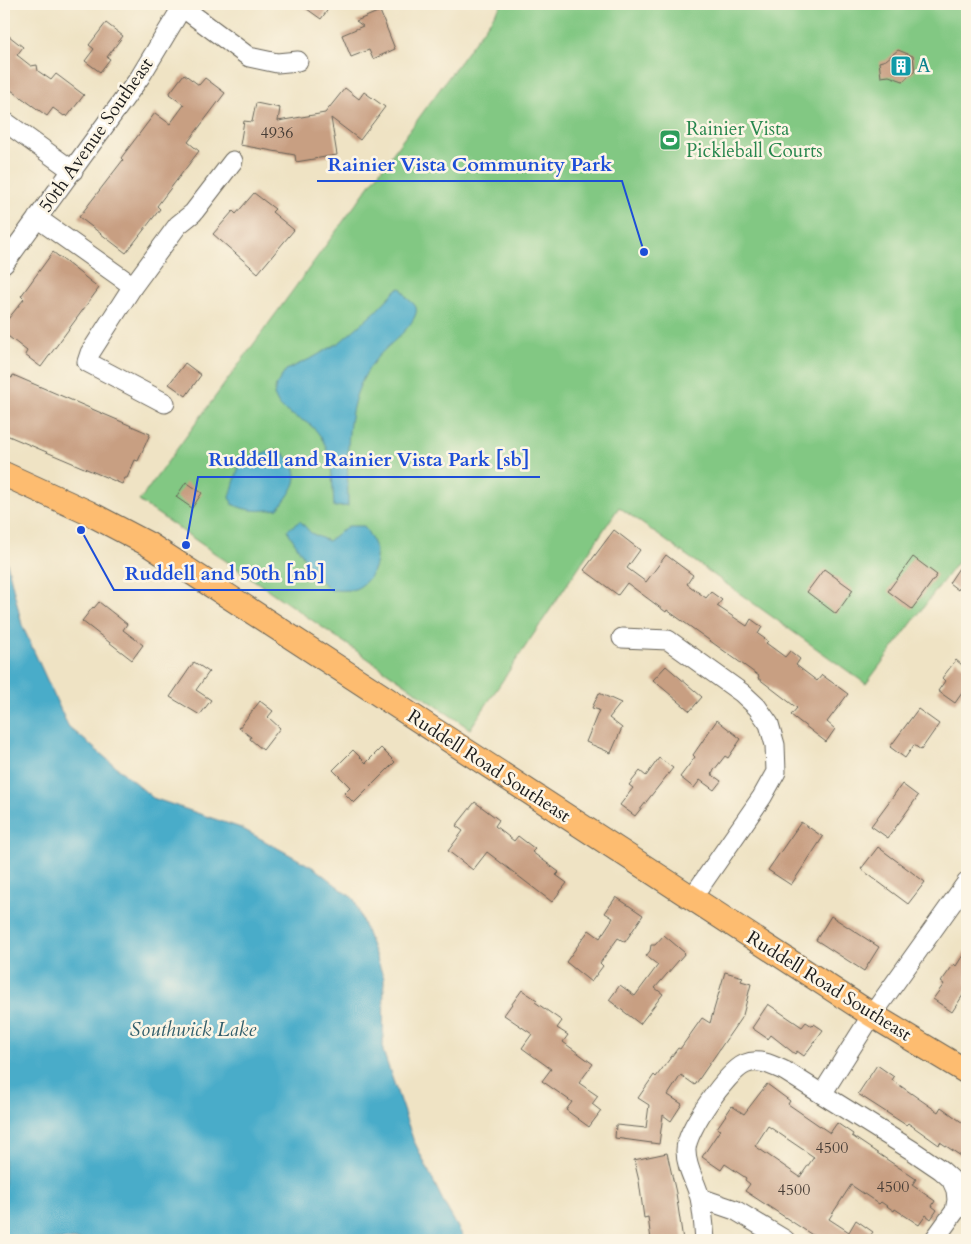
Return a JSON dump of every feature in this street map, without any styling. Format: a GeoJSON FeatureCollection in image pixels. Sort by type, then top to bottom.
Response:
{"type":"FeatureCollection","features":[{"type":"Feature","properties":{"kind":"main road","name":"Ruddell Road Southeast"},"geometry":{"type":"LineString","coordinates":[[4,474],[89,513],[148,544],[872,1015],[967,1072]]}},
{"type":"Feature","properties":{"kind":"street"},"geometry":{"type":"LineString","coordinates":[[181,5],[249,57],[277,62],[298,61]]}},
{"type":"Feature","properties":{"kind":"street","name":"50th Avenue Southeast"},"geometry":{"type":"LineString","coordinates":[[4,264],[140,76],[181,5]]}},
{"type":"Feature","properties":{"kind":"street"},"geometry":{"type":"LineString","coordinates":[[4,121],[72,171]]}},
{"type":"Feature","properties":{"kind":"street"},"geometry":{"type":"LineString","coordinates":[[165,403],[87,362],[90,353],[133,286],[178,225],[193,213],[233,161]]}},
{"type":"Feature","properties":{"kind":"street"},"geometry":{"type":"LineString","coordinates":[[37,218],[133,286]]}},
{"type":"Feature","properties":{"kind":"street"},"geometry":{"type":"LineString","coordinates":[[622,638],[668,640],[742,693],[757,707],[769,724],[775,745],[776,772],[762,797],[692,898]]}},
{"type":"Feature","properties":{"kind":"street"},"geometry":{"type":"LineString","coordinates":[[822,1094],[872,1015],[967,882]]}},
{"type":"Feature","properties":{"kind":"street"},"geometry":{"type":"LineString","coordinates":[[705,1240],[700,1198],[687,1164],[687,1138],[692,1128],[735,1070],[757,1061],[769,1063],[822,1094],[913,1151],[951,1178],[956,1190],[955,1211],[934,1240]]}},
{"type":"Feature","properties":{"kind":"street"},"geometry":{"type":"LineString","coordinates":[[700,1198],[735,1210],[785,1240]]}},
{"type":"Feature","properties":{"kind":"green space"},"geometry":{"type":"Polygon","coordinates":[[[502,4],[967,4],[967,549],[866,684],[619,507],[470,729],[139,501],[502,4]]]}},
{"type":"Feature","properties":{"kind":"water"},"geometry":{"type":"Polygon","coordinates":[[[401,288],[415,306],[416,313],[404,331],[376,359],[365,375],[357,392],[349,430],[348,506],[334,507],[332,473],[323,441],[309,424],[279,405],[274,395],[276,385],[286,370],[340,342],[375,312],[397,289],[401,288]]]}},
{"type":"Feature","properties":{"kind":"water"},"geometry":{"type":"Polygon","coordinates":[[[271,451],[281,451],[294,467],[296,480],[290,493],[278,509],[249,510],[232,504],[230,497],[239,466],[251,457],[271,451]]]}},
{"type":"Feature","properties":{"kind":"water"},"geometry":{"type":"Polygon","coordinates":[[[300,521],[311,533],[328,541],[348,526],[364,526],[373,543],[376,554],[375,565],[368,579],[355,589],[331,590],[316,577],[287,530],[300,521]]]}},
{"type":"Feature","properties":{"kind":"water","name":"Southwick Lake"},"geometry":{"type":"Polygon","coordinates":[[[4,550],[22,625],[68,726],[153,798],[241,828],[314,868],[354,899],[384,978],[383,1051],[413,1139],[444,1203],[465,1240],[4,1240],[4,550]]]}},
{"type":"Feature","properties":{"kind":"building"},"geometry":{"type":"Polygon","coordinates":[[[300,4],[332,4],[321,19],[300,4]]]}},
{"type":"Feature","properties":{"kind":"building"},"geometry":{"type":"Polygon","coordinates":[[[380,11],[395,49],[373,59],[369,50],[351,57],[342,35],[363,26],[356,21],[380,11]]]}},
{"type":"Feature","properties":{"kind":"building"},"geometry":{"type":"Polygon","coordinates":[[[106,23],[123,36],[107,57],[110,59],[100,72],[85,61],[94,49],[89,45],[106,23]]]}},
{"type":"Feature","properties":{"kind":"building"},"geometry":{"type":"Polygon","coordinates":[[[4,32],[23,47],[17,55],[31,66],[37,65],[38,71],[51,80],[56,74],[84,95],[67,117],[53,108],[47,116],[4,85],[4,32]]]}},
{"type":"Feature","properties":{"kind":"building","name":"A"},"geometry":{"type":"Polygon","coordinates":[[[898,50],[913,56],[915,71],[903,81],[889,76],[881,77],[879,62],[886,60],[898,50]]]}},
{"type":"Feature","properties":{"kind":"building"},"geometry":{"type":"Polygon","coordinates":[[[184,74],[199,85],[205,78],[225,93],[188,142],[199,151],[157,206],[160,209],[126,253],[79,217],[123,160],[121,158],[155,113],[170,124],[184,105],[169,94],[184,74]]]}},
{"type":"Feature","properties":{"kind":"building"},"geometry":{"type":"Polygon","coordinates":[[[345,88],[359,99],[364,92],[385,107],[360,140],[331,118],[337,155],[296,162],[295,155],[240,145],[244,121],[252,122],[256,103],[280,108],[278,121],[325,113],[345,88]]]}},
{"type":"Feature","properties":{"kind":"building"},"geometry":{"type":"Polygon","coordinates":[[[254,193],[275,209],[272,212],[294,230],[258,273],[213,234],[233,211],[236,214],[254,193]]]}},
{"type":"Feature","properties":{"kind":"building"},"geometry":{"type":"Polygon","coordinates":[[[53,252],[99,288],[41,367],[25,355],[27,351],[4,333],[4,324],[24,299],[21,296],[53,252]]]}},
{"type":"Feature","properties":{"kind":"building"},"geometry":{"type":"Polygon","coordinates":[[[185,363],[201,375],[186,396],[169,384],[185,363]]]}},
{"type":"Feature","properties":{"kind":"building"},"geometry":{"type":"Polygon","coordinates":[[[4,374],[12,378],[13,375],[150,434],[138,461],[135,460],[127,478],[125,478],[122,484],[4,434],[4,374]]]}},
{"type":"Feature","properties":{"kind":"building"},"geometry":{"type":"Polygon","coordinates":[[[186,482],[202,493],[192,508],[176,497],[186,482]]]}},
{"type":"Feature","properties":{"kind":"building"},"geometry":{"type":"Polygon","coordinates":[[[614,530],[640,550],[627,568],[646,582],[666,555],[693,575],[687,584],[706,598],[711,592],[722,600],[717,606],[747,626],[751,619],[762,627],[758,634],[768,641],[766,643],[785,657],[790,651],[800,659],[796,665],[817,681],[822,675],[848,694],[827,722],[835,729],[826,742],[791,715],[797,708],[758,678],[759,676],[667,610],[666,612],[627,583],[618,595],[584,570],[614,530]]]}},
{"type":"Feature","properties":{"kind":"building"},"geometry":{"type":"Polygon","coordinates":[[[913,557],[937,575],[912,609],[888,591],[913,557]]]}},
{"type":"Feature","properties":{"kind":"building"},"geometry":{"type":"Polygon","coordinates":[[[959,568],[967,574],[967,581],[958,590],[949,583],[959,568]]]}},
{"type":"Feature","properties":{"kind":"building"},"geometry":{"type":"Polygon","coordinates":[[[824,569],[853,590],[836,614],[807,592],[824,569]]]}},
{"type":"Feature","properties":{"kind":"building"},"geometry":{"type":"Polygon","coordinates":[[[99,602],[127,624],[123,630],[143,645],[132,660],[82,621],[99,602]]]}},
{"type":"Feature","properties":{"kind":"building"},"geometry":{"type":"Polygon","coordinates":[[[956,660],[967,669],[967,686],[955,703],[938,691],[945,681],[942,678],[956,660]]]}},
{"type":"Feature","properties":{"kind":"building"},"geometry":{"type":"Polygon","coordinates":[[[194,662],[209,672],[196,690],[211,700],[200,715],[170,697],[194,662]]]}},
{"type":"Feature","properties":{"kind":"building"},"geometry":{"type":"Polygon","coordinates":[[[666,666],[702,697],[690,711],[653,680],[666,666]]]}},
{"type":"Feature","properties":{"kind":"building"},"geometry":{"type":"Polygon","coordinates":[[[599,693],[621,703],[609,718],[622,728],[611,753],[586,742],[599,710],[592,708],[599,693]]]}},
{"type":"Feature","properties":{"kind":"building"},"geometry":{"type":"Polygon","coordinates":[[[260,701],[273,711],[268,717],[280,728],[263,750],[239,728],[260,701]]]}},
{"type":"Feature","properties":{"kind":"building"},"geometry":{"type":"Polygon","coordinates":[[[918,709],[939,724],[921,750],[914,745],[905,758],[890,747],[918,709]]]}},
{"type":"Feature","properties":{"kind":"building"},"geometry":{"type":"Polygon","coordinates":[[[717,720],[741,739],[728,758],[725,756],[711,774],[721,781],[714,790],[700,780],[694,788],[680,777],[695,757],[693,755],[717,720]]]}},
{"type":"Feature","properties":{"kind":"building"},"geometry":{"type":"Polygon","coordinates":[[[381,748],[395,762],[354,803],[344,793],[350,787],[333,770],[353,750],[366,763],[381,748]]]}},
{"type":"Feature","properties":{"kind":"building"},"geometry":{"type":"Polygon","coordinates":[[[659,758],[673,768],[635,816],[620,805],[633,788],[629,785],[640,771],[646,776],[659,758]]]}},
{"type":"Feature","properties":{"kind":"building"},"geometry":{"type":"Polygon","coordinates":[[[902,784],[918,796],[888,838],[871,826],[902,784]]]}},
{"type":"Feature","properties":{"kind":"building"},"geometry":{"type":"Polygon","coordinates":[[[475,802],[499,820],[495,826],[514,841],[518,836],[535,849],[532,852],[559,872],[556,875],[567,883],[552,902],[487,852],[473,870],[448,851],[463,831],[456,826],[475,802]]]}},
{"type":"Feature","properties":{"kind":"building"},"geometry":{"type":"Polygon","coordinates":[[[801,822],[823,837],[791,885],[768,870],[801,822]]]}},
{"type":"Feature","properties":{"kind":"building"},"geometry":{"type":"Polygon","coordinates":[[[878,847],[925,882],[908,904],[861,869],[878,847]]]}},
{"type":"Feature","properties":{"kind":"building"},"geometry":{"type":"Polygon","coordinates":[[[616,897],[643,915],[625,942],[618,938],[600,963],[603,966],[591,982],[566,962],[589,930],[600,938],[613,918],[605,913],[616,897]]]}},
{"type":"Feature","properties":{"kind":"building"},"geometry":{"type":"Polygon","coordinates":[[[831,916],[879,947],[864,971],[816,940],[831,916]]]}},
{"type":"Feature","properties":{"kind":"building"},"geometry":{"type":"Polygon","coordinates":[[[664,935],[685,953],[655,988],[663,994],[640,1024],[609,1000],[620,985],[635,996],[658,965],[646,956],[650,951],[651,945],[655,945],[664,935]]]}},
{"type":"Feature","properties":{"kind":"building"},"geometry":{"type":"Polygon","coordinates":[[[967,949],[967,989],[952,1012],[933,999],[944,984],[941,982],[954,964],[956,966],[967,949]]]}},
{"type":"Feature","properties":{"kind":"building"},"geometry":{"type":"Polygon","coordinates":[[[725,972],[743,977],[741,981],[751,984],[743,1015],[695,1085],[681,1075],[668,1095],[682,1104],[671,1121],[663,1115],[659,1144],[615,1138],[616,1125],[646,1128],[649,1105],[638,1098],[654,1075],[656,1077],[678,1048],[680,1049],[702,1018],[710,1023],[725,972]]]}},
{"type":"Feature","properties":{"kind":"building"},"geometry":{"type":"Polygon","coordinates":[[[522,990],[537,1000],[535,1002],[562,1021],[557,1028],[568,1035],[563,1042],[593,1064],[579,1083],[598,1096],[592,1104],[601,1111],[589,1127],[566,1110],[572,1102],[542,1081],[551,1069],[522,1048],[532,1034],[504,1015],[522,990]]]}},
{"type":"Feature","properties":{"kind":"building"},"geometry":{"type":"Polygon","coordinates":[[[768,1004],[802,1027],[806,1022],[812,1026],[814,1024],[823,1030],[804,1056],[797,1051],[795,1054],[771,1035],[768,1039],[752,1028],[768,1004]]]}},
{"type":"Feature","properties":{"kind":"building"},"geometry":{"type":"Polygon","coordinates":[[[877,1065],[894,1077],[892,1080],[938,1112],[941,1107],[967,1126],[967,1160],[940,1142],[939,1145],[908,1123],[906,1125],[858,1094],[877,1065]]]}},
{"type":"Feature","properties":{"kind":"building"},"geometry":{"type":"Polygon","coordinates":[[[767,1084],[790,1101],[788,1104],[830,1133],[837,1123],[853,1134],[852,1136],[916,1179],[912,1185],[935,1201],[932,1206],[937,1210],[931,1219],[926,1215],[919,1225],[895,1209],[894,1211],[881,1202],[879,1204],[851,1185],[829,1219],[849,1232],[856,1220],[873,1232],[867,1240],[820,1240],[745,1191],[750,1184],[745,1180],[746,1178],[725,1164],[721,1170],[702,1157],[720,1130],[717,1128],[732,1106],[744,1114],[767,1084]],[[768,1126],[755,1146],[800,1177],[814,1157],[768,1126]]]}},
{"type":"Feature","properties":{"kind":"building"},"geometry":{"type":"Polygon","coordinates":[[[667,1153],[676,1193],[683,1240],[651,1240],[648,1217],[644,1218],[634,1160],[667,1153]]]}},
{"type":"Feature","properties":{"kind":"place","name":"A"},"geometry":{"type":"Point","coordinates":[901,66]}},
{"type":"Feature","properties":{"kind":"place","name":"Rainier Vista Pickleball Courts"},"geometry":{"type":"Point","coordinates":[670,140]}},
{"type":"Feature","properties":{"kind":"place","name":"Rainier Vista Community Park"},"geometry":{"type":"Point","coordinates":[644,252]}},
{"type":"Feature","properties":{"kind":"place","name":"Ruddell and 50th [nb]"},"geometry":{"type":"Point","coordinates":[81,530]}},
{"type":"Feature","properties":{"kind":"place","name":"Ruddell and Rainier Vista Park [sb]"},"geometry":{"type":"Point","coordinates":[186,545]}}]}
